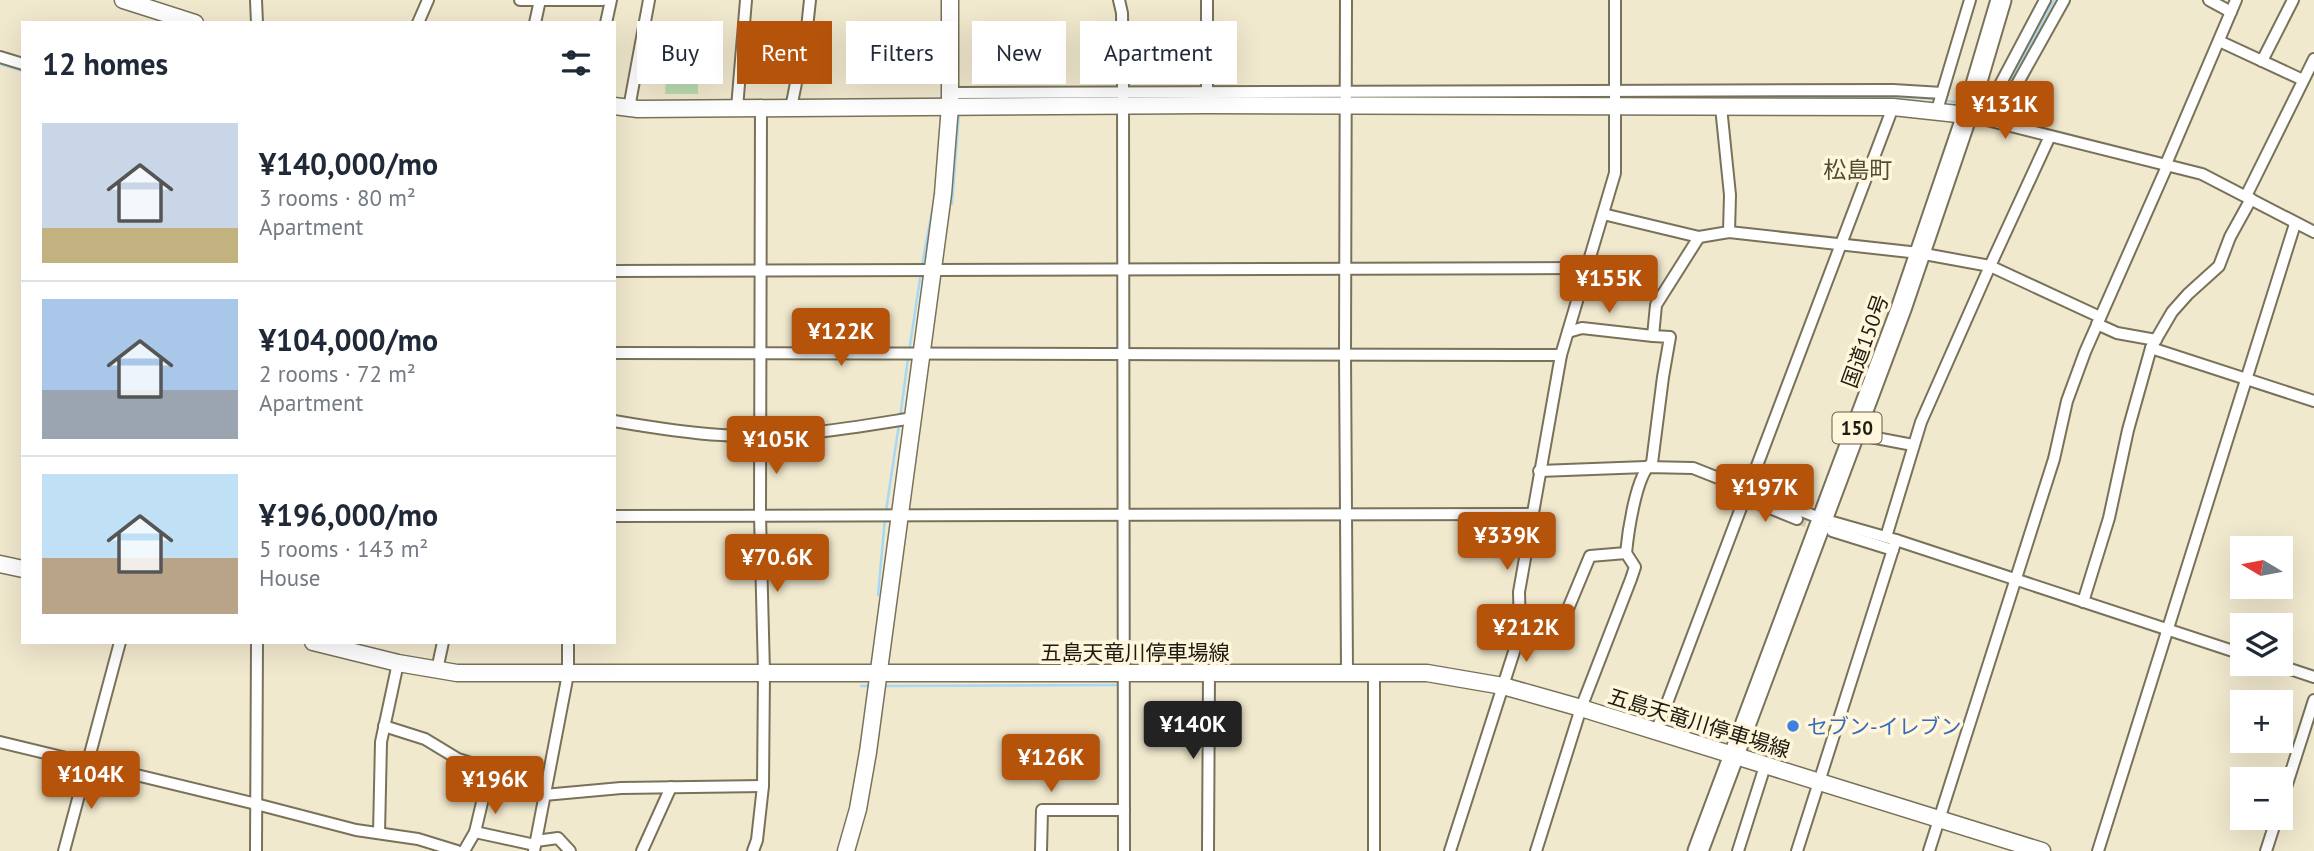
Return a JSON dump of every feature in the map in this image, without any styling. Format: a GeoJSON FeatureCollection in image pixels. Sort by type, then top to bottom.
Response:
{"type":"FeatureCollection","features":[{"type":"Feature","properties":{"kind":"highway","name":"国道150号"},"geometry":{"type":"LineString","coordinates":[[1698,851],[1827,525],[1855,433],[1967,114],[2001,0]]}},
{"type":"Feature","properties":{"kind":"street"},"geometry":{"type":"LineString","coordinates":[[123,0],[189,21]]}},
{"type":"Feature","properties":{"kind":"street"},"geometry":{"type":"LineString","coordinates":[[256,0],[257,21]]}},
{"type":"Feature","properties":{"kind":"street"},"geometry":{"type":"LineString","coordinates":[[419,21],[428,0]]}},
{"type":"Feature","properties":{"kind":"street"},"geometry":{"type":"LineString","coordinates":[[520,0],[603,0]]}},
{"type":"Feature","properties":{"kind":"street"},"geometry":{"type":"LineString","coordinates":[[535,21],[540,0]]}},
{"type":"Feature","properties":{"kind":"street"},"geometry":{"type":"LineString","coordinates":[[606,21],[611,0]]}},
{"type":"Feature","properties":{"kind":"street"},"geometry":{"type":"LineString","coordinates":[[649,0],[621,107],[791,108],[950,100],[1615,98],[1893,90],[1942,93]]}},
{"type":"Feature","properties":{"kind":"street"},"geometry":{"type":"LineString","coordinates":[[737,108],[746,0]]}},
{"type":"Feature","properties":{"kind":"street"},"geometry":{"type":"LineString","coordinates":[[791,108],[810,0]]}},
{"type":"Feature","properties":{"kind":"street"},"geometry":{"type":"LineString","coordinates":[[846,851],[858,809],[880,672],[943,194],[950,100],[950,0]]}},
{"type":"Feature","properties":{"kind":"street"},"geometry":{"type":"LineString","coordinates":[[1119,0],[1122,13],[1126,673],[1124,851]]}},
{"type":"Feature","properties":{"kind":"street"},"geometry":{"type":"LineString","coordinates":[[1207,0],[1207,99]]}},
{"type":"Feature","properties":{"kind":"street"},"geometry":{"type":"LineString","coordinates":[[1346,0],[1347,672]]}},
{"type":"Feature","properties":{"kind":"street"},"geometry":{"type":"LineString","coordinates":[[1450,851],[1520,633],[1519,592],[1561,355],[1615,173],[1615,0]]}},
{"type":"Feature","properties":{"kind":"street"},"geometry":{"type":"LineString","coordinates":[[1937,110],[1970,0]]}},
{"type":"Feature","properties":{"kind":"street"},"geometry":{"type":"LineString","coordinates":[[1993,98],[2045,0]]}},
{"type":"Feature","properties":{"kind":"street"},"geometry":{"type":"LineString","coordinates":[[1996,122],[2064,0]]}},
{"type":"Feature","properties":{"kind":"street"},"geometry":{"type":"LineString","coordinates":[[2209,0],[2231,12]]}},
{"type":"Feature","properties":{"kind":"street"},"geometry":{"type":"LineString","coordinates":[[1929,851],[2054,458],[2067,401],[2236,0]]}},
{"type":"Feature","properties":{"kind":"street"},"geometry":{"type":"LineString","coordinates":[[2262,61],[2293,0]]}},
{"type":"Feature","properties":{"kind":"street"},"geometry":{"type":"LineString","coordinates":[[2219,41],[2303,80]]}},
{"type":"Feature","properties":{"kind":"street"},"geometry":{"type":"LineString","coordinates":[[0,57],[21,63]]}},
{"type":"Feature","properties":{"kind":"street"},"geometry":{"type":"LineString","coordinates":[[2083,602],[2109,518],[2128,430],[2154,344],[2172,312],[2219,266],[2314,58]]}},
{"type":"Feature","properties":{"kind":"street"},"geometry":{"type":"LineString","coordinates":[[2011,65],[2024,72]]}},
{"type":"Feature","properties":{"kind":"street"},"geometry":{"type":"LineString","coordinates":[[1615,98],[1721,107],[1893,107],[1967,114],[2202,174],[2314,232]]}},
{"type":"Feature","properties":{"kind":"street"},"geometry":{"type":"LineString","coordinates":[[756,849],[763,786],[764,673],[760,515],[761,107]]}},
{"type":"Feature","properties":{"kind":"street"},"geometry":{"type":"LineString","coordinates":[[1721,107],[1730,195],[1729,232]]}},
{"type":"Feature","properties":{"kind":"street"},"geometry":{"type":"LineString","coordinates":[[1656,732],[1893,107]]}},
{"type":"Feature","properties":{"kind":"street"},"geometry":{"type":"LineString","coordinates":[[1797,851],[1891,543],[1913,445],[1921,422],[2050,136]]}},
{"type":"Feature","properties":{"kind":"street"},"geometry":{"type":"LineString","coordinates":[[1602,214],[1699,237],[1729,232],[1919,253],[1990,266],[2099,321],[2117,333],[2314,401]]}},
{"type":"Feature","properties":{"kind":"street"},"geometry":{"type":"LineString","coordinates":[[2098,851],[2295,224]]}},
{"type":"Feature","properties":{"kind":"street"},"geometry":{"type":"LineString","coordinates":[[1654,336],[1656,305],[1699,237]]}},
{"type":"Feature","properties":{"kind":"street"},"geometry":{"type":"LineString","coordinates":[[616,271],[1586,268]]}},
{"type":"Feature","properties":{"kind":"street"},"geometry":{"type":"LineString","coordinates":[[1536,851],[1581,708],[1635,567],[1626,553],[1634,504],[1646,467],[1652,463],[1670,337],[1581,328],[1568,332]]}},
{"type":"Feature","properties":{"kind":"street"},"geometry":{"type":"LineString","coordinates":[[616,353],[1561,355]]}},
{"type":"Feature","properties":{"kind":"street"},"geometry":{"type":"LineString","coordinates":[[616,421],[722,436],[761,436],[830,431],[913,418]]}},
{"type":"Feature","properties":{"kind":"street"},"geometry":{"type":"LineString","coordinates":[[1855,433],[1913,445]]}},
{"type":"Feature","properties":{"kind":"street"},"geometry":{"type":"LineString","coordinates":[[1539,471],[1693,468],[1797,519]]}},
{"type":"Feature","properties":{"kind":"street"},"geometry":{"type":"LineString","coordinates":[[1747,494],[1827,525],[2015,579],[2230,650]]}},
{"type":"Feature","properties":{"kind":"street"},"geometry":{"type":"LineString","coordinates":[[616,516],[1532,514]]}},
{"type":"Feature","properties":{"kind":"street"},"geometry":{"type":"LineString","coordinates":[[1520,633],[1555,640],[1590,556],[1626,553]]}},
{"type":"Feature","properties":{"kind":"street"},"geometry":{"type":"LineString","coordinates":[[0,564],[21,569]]}},
{"type":"Feature","properties":{"kind":"street"},"geometry":{"type":"LineString","coordinates":[[64,851],[119,644]]}},
{"type":"Feature","properties":{"kind":"street"},"geometry":{"type":"LineString","coordinates":[[256,851],[257,644]]}},
{"type":"Feature","properties":{"kind":"street","name":"五島天竜川停車場線"},"geometry":{"type":"LineString","coordinates":[[321,644],[398,663],[457,673],[1427,673],[1503,686],[1581,708],[2042,851]]}},
{"type":"Feature","properties":{"kind":"street"},"geometry":{"type":"LineString","coordinates":[[436,670],[442,644]]}},
{"type":"Feature","properties":{"kind":"street"},"geometry":{"type":"LineString","coordinates":[[535,846],[568,674],[568,644]]}},
{"type":"Feature","properties":{"kind":"street"},"geometry":{"type":"LineString","coordinates":[[379,833],[381,742],[398,663]]}},
{"type":"Feature","properties":{"kind":"street"},"geometry":{"type":"LineString","coordinates":[[2293,670],[2314,677]]}},
{"type":"Feature","properties":{"kind":"street"},"geometry":{"type":"LineString","coordinates":[[1209,672],[1209,851]]}},
{"type":"Feature","properties":{"kind":"street"},"geometry":{"type":"LineString","coordinates":[[1374,673],[1374,851]]}},
{"type":"Feature","properties":{"kind":"street"},"geometry":{"type":"LineString","coordinates":[[2293,767],[2314,700]]}},
{"type":"Feature","properties":{"kind":"street"},"geometry":{"type":"LineString","coordinates":[[384,726],[425,739],[458,759],[490,769],[475,832],[464,851]]}},
{"type":"Feature","properties":{"kind":"street"},"geometry":{"type":"LineString","coordinates":[[0,742],[356,830],[418,839],[457,851]]}},
{"type":"Feature","properties":{"kind":"street"},"geometry":{"type":"LineString","coordinates":[[1738,851],[1765,766]]}},
{"type":"Feature","properties":{"kind":"street"},"geometry":{"type":"LineString","coordinates":[[544,795],[621,788],[763,786]]}},
{"type":"Feature","properties":{"kind":"street"},"geometry":{"type":"LineString","coordinates":[[642,851],[671,787]]}},
{"type":"Feature","properties":{"kind":"street"},"geometry":{"type":"LineString","coordinates":[[1041,851],[1042,810],[1124,810]]}},
{"type":"Feature","properties":{"kind":"street"},"geometry":{"type":"LineString","coordinates":[[2266,851],[2273,830]]}},
{"type":"Feature","properties":{"kind":"street"},"geometry":{"type":"LineString","coordinates":[[475,832],[535,846],[558,838],[570,851]]}},
{"type":"Feature","properties":{"kind":"green space"},"geometry":{"type":"Polygon","coordinates":[[[666,84],[698,84],[698,94],[665,94],[666,84]]]}},
{"type":"Feature","properties":{"kind":"waterway"},"geometry":{"type":"LineString","coordinates":[[1977,105],[1996,108],[2054,0]]}},
{"type":"Feature","properties":{"kind":"waterway"},"geometry":{"type":"LineString","coordinates":[[0,64],[21,70]]}},
{"type":"Feature","properties":{"kind":"waterway"},"geometry":{"type":"LineString","coordinates":[[1449,98],[1613,97]]}},
{"type":"Feature","properties":{"kind":"waterway"},"geometry":{"type":"LineString","coordinates":[[1620,97],[1935,99]]}},
{"type":"Feature","properties":{"kind":"waterway"},"geometry":{"type":"LineString","coordinates":[[960,100],[1064,98]]}},
{"type":"Feature","properties":{"kind":"waterway"},"geometry":{"type":"LineString","coordinates":[[1942,100],[1963,103]]}},
{"type":"Feature","properties":{"kind":"waterway"},"geometry":{"type":"LineString","coordinates":[[948,203],[952,204],[959,114]]}},
{"type":"Feature","properties":{"kind":"waterway"},"geometry":{"type":"LineString","coordinates":[[922,265],[934,201]]}},
{"type":"Feature","properties":{"kind":"waterway"},"geometry":{"type":"LineString","coordinates":[[909,352],[921,272]]}},
{"type":"Feature","properties":{"kind":"waterway"},"geometry":{"type":"LineString","coordinates":[[900,418],[908,358]]}},
{"type":"Feature","properties":{"kind":"waterway"},"geometry":{"type":"LineString","coordinates":[[886,511],[899,424]]}},
{"type":"Feature","properties":{"kind":"waterway"},"geometry":{"type":"LineString","coordinates":[[878,595],[885,518]]}},
{"type":"Feature","properties":{"kind":"waterway"},"geometry":{"type":"LineString","coordinates":[[882,686],[1121,685]]}},
{"type":"Feature","properties":{"kind":"waterway"},"geometry":{"type":"LineString","coordinates":[[1127,685],[1129,774]]}},
{"type":"Feature","properties":{"kind":"waterway"},"geometry":{"type":"LineString","coordinates":[[861,686],[872,686]]}},
{"type":"Feature","properties":{"kind":"tunnel"},"geometry":{"type":"LineString","coordinates":[[1797,519],[1824,529]]}},
{"type":"Feature","properties":{"kind":"place","name":"セブン-イレブン"},"geometry":{"type":"Point","coordinates":[1793,726]}},
{"type":"Feature","properties":{"kind":"district","name":"松島町"},"geometry":{"type":"Point","coordinates":[1858,169]}}]}
